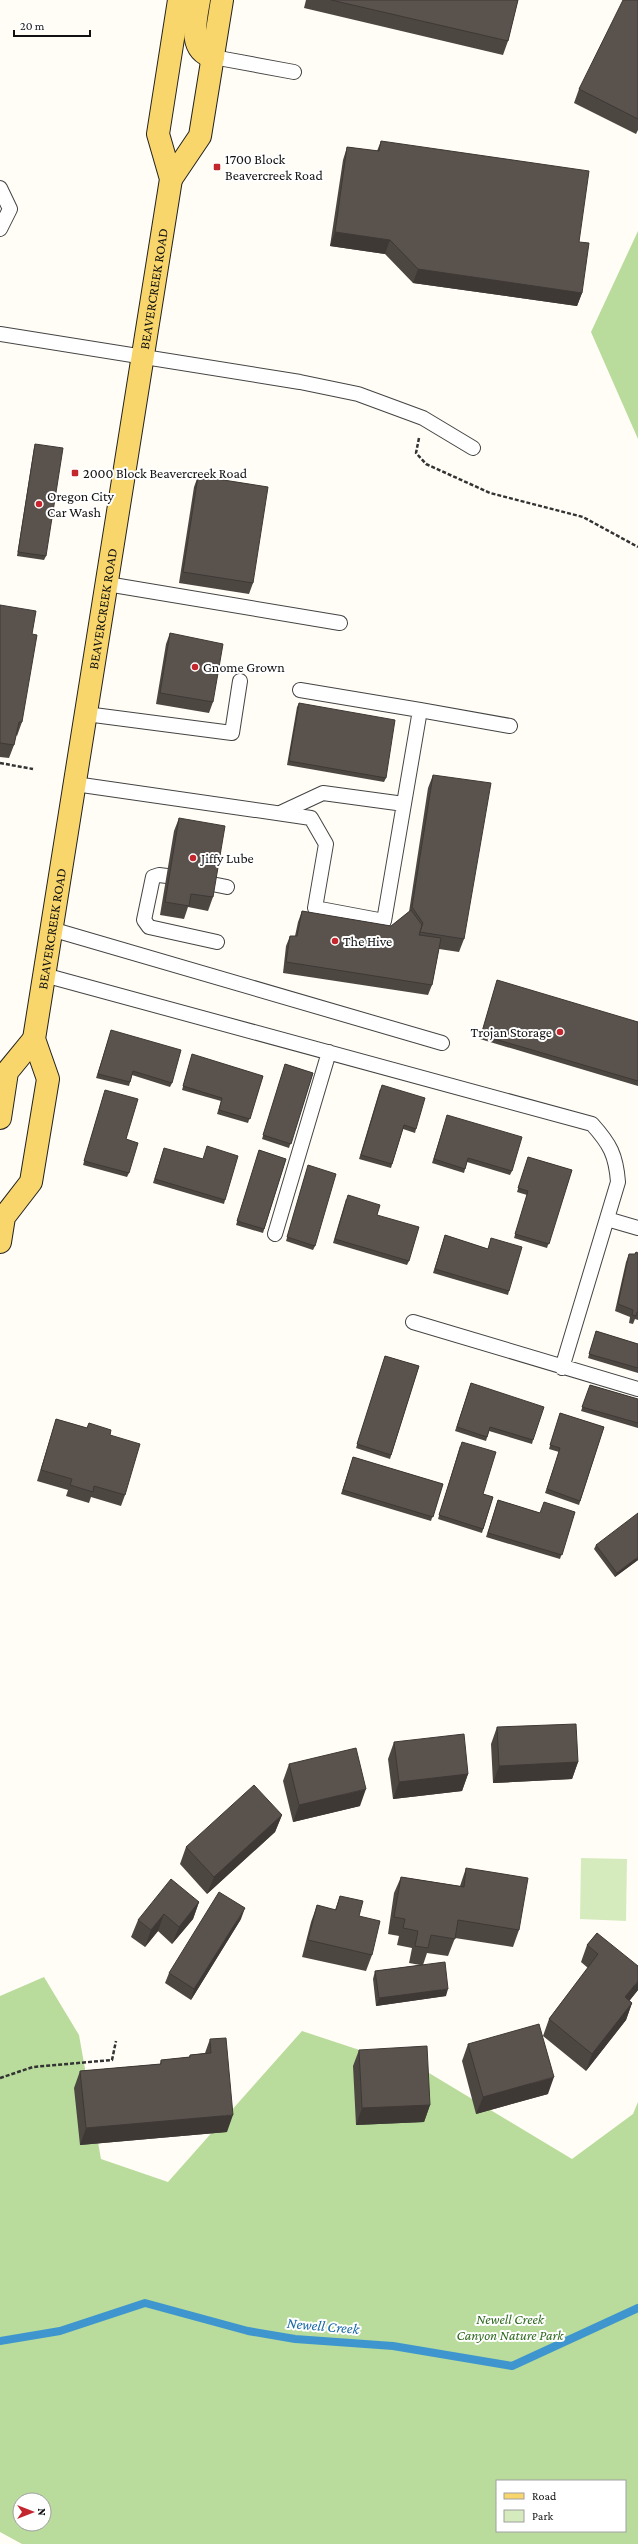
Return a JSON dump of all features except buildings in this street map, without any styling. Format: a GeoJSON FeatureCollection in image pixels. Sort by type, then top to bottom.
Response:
{"type":"FeatureCollection","features":[{"type":"Feature","properties":{"kind":"main road","name":"BEAVERCREEK ROAD"},"geometry":{"type":"LineString","coordinates":[[0,1242],[2,1211],[31,1182],[48,1079],[34,1039],[171,179],[158,134],[179,0]]}},
{"type":"Feature","properties":{"kind":"main road"},"geometry":{"type":"LineString","coordinates":[[199,0],[194,28],[196,40],[199,50],[212,57]]}},
{"type":"Feature","properties":{"kind":"main road","name":"BEAVERCREEK ROAD"},"geometry":{"type":"LineString","coordinates":[[171,179],[200,136],[222,0]]}},
{"type":"Feature","properties":{"kind":"main road"},"geometry":{"type":"LineString","coordinates":[[0,1118],[7,1072],[34,1039]]}},
{"type":"Feature","properties":{"kind":"lane"},"geometry":{"type":"LineString","coordinates":[[212,57],[294,72]]}},
{"type":"Feature","properties":{"kind":"lane"},"geometry":{"type":"LineString","coordinates":[[0,188],[10,209],[0,229]]}},
{"type":"Feature","properties":{"kind":"lane"},"geometry":{"type":"LineString","coordinates":[[0,334],[143,359],[300,382],[358,394],[423,418],[473,448]]}},
{"type":"Feature","properties":{"kind":"lane"},"geometry":{"type":"LineString","coordinates":[[107,584],[340,623]]}},
{"type":"Feature","properties":{"kind":"lane"},"geometry":{"type":"LineString","coordinates":[[86,714],[232,733],[240,681]]}},
{"type":"Feature","properties":{"kind":"lane"},"geometry":{"type":"LineString","coordinates":[[300,690],[510,726]]}},
{"type":"Feature","properties":{"kind":"lane"},"geometry":{"type":"LineString","coordinates":[[75,784],[311,818],[326,844],[315,908],[384,921],[420,710]]}},
{"type":"Feature","properties":{"kind":"lane"},"geometry":{"type":"LineString","coordinates":[[280,813],[323,793],[404,804]]}},
{"type":"Feature","properties":{"kind":"lane"},"geometry":{"type":"LineString","coordinates":[[166,876],[159,875],[153,877],[144,920],[149,927],[217,942]]}},
{"type":"Feature","properties":{"kind":"lane"},"geometry":{"type":"LineString","coordinates":[[212,884],[227,887]]}},
{"type":"Feature","properties":{"kind":"lane"},"geometry":{"type":"LineString","coordinates":[[51,929],[442,1042]]}},
{"type":"Feature","properties":{"kind":"lane"},"geometry":{"type":"LineString","coordinates":[[44,975],[592,1124],[608,1141],[616,1160],[618,1182],[562,1368]]}},
{"type":"Feature","properties":{"kind":"lane"},"geometry":{"type":"LineString","coordinates":[[275,1234],[330,1052]]}},
{"type":"Feature","properties":{"kind":"lane"},"geometry":{"type":"LineString","coordinates":[[607,1219],[638,1228]]}},
{"type":"Feature","properties":{"kind":"lane"},"geometry":{"type":"LineString","coordinates":[[413,1322],[562,1368],[638,1389]]}},
{"type":"Feature","properties":{"kind":"path"},"geometry":{"type":"LineString","coordinates":[[423,418],[416,453],[426,464],[490,493],[583,517],[638,547]]}},
{"type":"Feature","properties":{"kind":"path"},"geometry":{"type":"LineString","coordinates":[[0,763],[33,769]]}},
{"type":"Feature","properties":{"kind":"path"},"geometry":{"type":"LineString","coordinates":[[0,2078],[33,2067],[112,2060],[116,2041]]}},
{"type":"Feature","properties":{"kind":"green space"},"geometry":{"type":"Polygon","coordinates":[[[638,231],[638,439],[591,332],[638,231]]]}},
{"type":"Feature","properties":{"kind":"green space"},"geometry":{"type":"Polygon","coordinates":[[[581,1858],[627,1859],[626,1921],[580,1919],[581,1858]]]}},
{"type":"Feature","properties":{"kind":"green space","name":"Newell Creek Canyon Nature Park"},"geometry":{"type":"Polygon","coordinates":[[[44,1977],[79,2035],[101,2159],[168,2182],[302,2031],[429,2073],[572,2159],[633,2114],[638,2102],[638,2544],[22,2544],[0,2532],[0,1996],[44,1977]]]}},
{"type":"Feature","properties":{"kind":"waterway","name":"Newell Creek"},"geometry":{"type":"LineString","coordinates":[[0,2341],[60,2331],[145,2303],[248,2331],[295,2339],[393,2346],[512,2366],[638,2308]]}},
{"type":"Feature","properties":{"kind":"place","name":"1700 Block Beavercreek Road"},"geometry":{"type":"Point","coordinates":[217,167]}},
{"type":"Feature","properties":{"kind":"place","name":"2000 Block Beavercreek Road"},"geometry":{"type":"Point","coordinates":[75,473]}},
{"type":"Feature","properties":{"kind":"place","name":"Oregon City Car Wash"},"geometry":{"type":"Point","coordinates":[39,504]}},
{"type":"Feature","properties":{"kind":"place","name":"Gnome Grown"},"geometry":{"type":"Point","coordinates":[195,667]}},
{"type":"Feature","properties":{"kind":"place","name":"Jiffy Lube"},"geometry":{"type":"Point","coordinates":[193,858]}},
{"type":"Feature","properties":{"kind":"place","name":"The Hive"},"geometry":{"type":"Point","coordinates":[335,941]}},
{"type":"Feature","properties":{"kind":"place","name":"Trojan Storage"},"geometry":{"type":"Point","coordinates":[560,1032]}}]}
